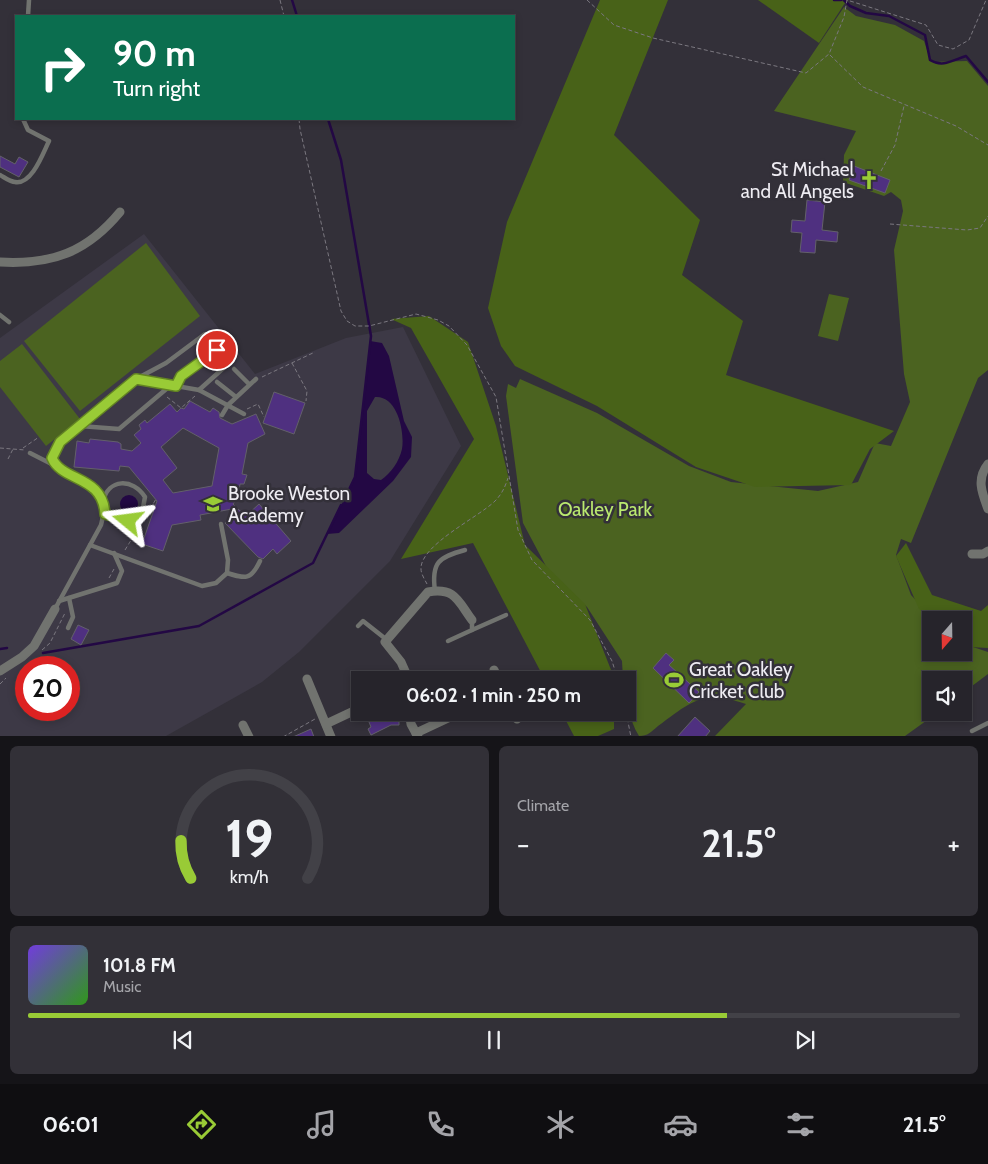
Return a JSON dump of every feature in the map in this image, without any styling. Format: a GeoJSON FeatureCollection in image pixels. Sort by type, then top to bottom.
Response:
{"type":"FeatureCollection","features":[{"type":"Feature","properties":{"kind":"street"},"geometry":{"type":"LineString","coordinates":[[0,262],[22,263],[62,256],[83,247],[98,236],[120,212]]}},
{"type":"Feature","properties":{"kind":"street"},"geometry":{"type":"LineString","coordinates":[[988,464],[980,481],[980,490],[988,510]]}},
{"type":"Feature","properties":{"kind":"street"},"geometry":{"type":"LineString","coordinates":[[972,554],[983,554],[988,551]]}},
{"type":"Feature","properties":{"kind":"street"},"geometry":{"type":"LineString","coordinates":[[406,671],[402,662],[386,641],[431,591],[444,590],[452,593],[472,625]]}},
{"type":"Feature","properties":{"kind":"street"},"geometry":{"type":"LineString","coordinates":[[0,671],[22,657],[34,646],[57,605]]}},
{"type":"Feature","properties":{"kind":"street"},"geometry":{"type":"LineString","coordinates":[[307,679],[331,736]]}},
{"type":"Feature","properties":{"kind":"street"},"geometry":{"type":"LineString","coordinates":[[324,720],[351,711]]}},
{"type":"Feature","properties":{"kind":"street"},"geometry":{"type":"LineString","coordinates":[[410,721],[417,735],[444,721]]}},
{"type":"Feature","properties":{"kind":"street"},"geometry":{"type":"LineString","coordinates":[[243,725],[249,736]]}},
{"type":"Feature","properties":{"kind":"lane"},"geometry":{"type":"LineString","coordinates":[[28,15],[29,0]]}},
{"type":"Feature","properties":{"kind":"lane"},"geometry":{"type":"LineString","coordinates":[[0,175],[15,182],[23,181],[30,175],[49,141],[28,130],[23,120]]}},
{"type":"Feature","properties":{"kind":"lane"},"geometry":{"type":"LineString","coordinates":[[0,315],[9,322]]}},
{"type":"Feature","properties":{"kind":"lane"},"geometry":{"type":"LineString","coordinates":[[55,466],[52,458],[60,442],[136,379],[166,363],[205,334],[228,364],[200,390]]}},
{"type":"Feature","properties":{"kind":"lane"},"geometry":{"type":"LineString","coordinates":[[80,426],[119,429],[174,385],[181,376],[217,350]]}},
{"type":"Feature","properties":{"kind":"lane"},"geometry":{"type":"LineString","coordinates":[[234,369],[249,384]]}},
{"type":"Feature","properties":{"kind":"lane"},"geometry":{"type":"LineString","coordinates":[[136,379],[200,390],[242,413]]}},
{"type":"Feature","properties":{"kind":"lane"},"geometry":{"type":"LineString","coordinates":[[222,416],[228,405],[256,379]]}},
{"type":"Feature","properties":{"kind":"lane"},"geometry":{"type":"LineString","coordinates":[[217,382],[236,398]]}},
{"type":"Feature","properties":{"kind":"lane"},"geometry":{"type":"LineString","coordinates":[[30,453],[83,480],[95,490],[103,502],[105,514],[57,605]]}},
{"type":"Feature","properties":{"kind":"lane"},"geometry":{"type":"LineString","coordinates":[[103,502],[108,490],[118,483],[126,482],[135,485],[145,497],[142,513],[134,519],[122,521],[105,514]]}},
{"type":"Feature","properties":{"kind":"lane"},"geometry":{"type":"LineString","coordinates":[[90,545],[202,586],[216,583],[227,573],[228,560],[221,524]]}},
{"type":"Feature","properties":{"kind":"lane"},"geometry":{"type":"LineString","coordinates":[[431,591],[434,567],[447,555],[465,550]]}},
{"type":"Feature","properties":{"kind":"lane"},"geometry":{"type":"LineString","coordinates":[[57,605],[69,598],[114,585],[121,576],[122,571],[114,554]]}},
{"type":"Feature","properties":{"kind":"lane"},"geometry":{"type":"LineString","coordinates":[[227,573],[242,578],[248,577],[255,573],[260,561]]}},
{"type":"Feature","properties":{"kind":"lane"},"geometry":{"type":"LineString","coordinates":[[68,628],[73,617],[69,598]]}},
{"type":"Feature","properties":{"kind":"lane"},"geometry":{"type":"LineString","coordinates":[[448,642],[472,625],[506,615]]}},
{"type":"Feature","properties":{"kind":"lane"},"geometry":{"type":"LineString","coordinates":[[358,626],[363,621],[386,641]]}},
{"type":"Feature","properties":{"kind":"lane"},"geometry":{"type":"LineString","coordinates":[[972,731],[988,724]]}},
{"type":"Feature","properties":{"kind":"path"},"geometry":{"type":"LineString","coordinates":[[280,0],[284,15]]}},
{"type":"Feature","properties":{"kind":"path"},"geometry":{"type":"LineString","coordinates":[[586,0],[614,25],[652,38],[806,73],[830,54],[848,0],[926,25],[938,45],[953,49],[970,40],[986,0]]}},
{"type":"Feature","properties":{"kind":"path"},"geometry":{"type":"LineString","coordinates":[[830,54],[863,87],[956,126],[988,145]]}},
{"type":"Feature","properties":{"kind":"path"},"geometry":{"type":"LineString","coordinates":[[881,170],[895,145],[905,105]]}},
{"type":"Feature","properties":{"kind":"path"},"geometry":{"type":"LineString","coordinates":[[299,120],[341,311],[347,321],[355,326],[369,326],[416,314],[438,320],[450,326],[467,345],[496,397],[518,530],[532,560],[590,620],[615,671]]}},
{"type":"Feature","properties":{"kind":"path"},"geometry":{"type":"LineString","coordinates":[[890,224],[967,230],[980,228],[988,216]]}},
{"type":"Feature","properties":{"kind":"path"},"geometry":{"type":"LineString","coordinates":[[256,379],[316,352]]}},
{"type":"Feature","properties":{"kind":"path"},"geometry":{"type":"LineString","coordinates":[[292,363],[307,391],[306,401]]}},
{"type":"Feature","properties":{"kind":"path"},"geometry":{"type":"LineString","coordinates":[[162,393],[181,408],[200,390]]}},
{"type":"Feature","properties":{"kind":"path"},"geometry":{"type":"LineString","coordinates":[[242,413],[258,404],[264,417]]}},
{"type":"Feature","properties":{"kind":"path"},"geometry":{"type":"LineString","coordinates":[[22,448],[39,437]]}},
{"type":"Feature","properties":{"kind":"path"},"geometry":{"type":"LineString","coordinates":[[0,448],[22,448],[30,453]]}},
{"type":"Feature","properties":{"kind":"path"},"geometry":{"type":"LineString","coordinates":[[8,460],[14,448]]}},
{"type":"Feature","properties":{"kind":"path"},"geometry":{"type":"LineString","coordinates":[[431,591],[421,570],[423,560],[443,538],[494,502],[504,490],[508,477]]}},
{"type":"Feature","properties":{"kind":"path"},"geometry":{"type":"LineString","coordinates":[[102,589],[156,499]]}},
{"type":"Feature","properties":{"kind":"path"},"geometry":{"type":"LineString","coordinates":[[38,654],[50,643],[68,607],[71,606]]}},
{"type":"Feature","properties":{"kind":"path"},"geometry":{"type":"LineString","coordinates":[[283,736],[324,720]]}},
{"type":"Feature","properties":{"kind":"path"},"geometry":{"type":"LineString","coordinates":[[628,721],[631,736]]}},
{"type":"Feature","properties":{"kind":"path"},"geometry":{"type":"LineString","coordinates":[[611,736],[621,736]]}},
{"type":"Feature","properties":{"kind":"shaded area","name":"Brooke Weston Academy"},"geometry":{"type":"Polygon","coordinates":[[[144,234],[255,374],[346,338],[403,327],[461,446],[390,561],[299,652],[262,682],[166,736],[0,736],[0,338],[144,234]]]}},
{"type":"Feature","properties":{"kind":"shaded area"},"geometry":{"type":"Polygon","coordinates":[[[370,341],[382,343],[389,356],[404,421],[412,437],[411,457],[393,481],[339,533],[327,534],[355,477],[370,341]],[[375,397],[367,411],[367,473],[374,479],[381,480],[397,463],[403,442],[398,416],[389,402],[383,398],[375,397]]]}},
{"type":"Feature","properties":{"kind":"shaded area"},"geometry":{"type":"Polygon","coordinates":[[[125,495],[133,495],[138,500],[136,511],[125,513],[120,508],[120,500],[125,495]]]}},
{"type":"Feature","properties":{"kind":"green space"},"geometry":{"type":"Polygon","coordinates":[[[600,0],[668,0],[614,135],[700,220],[682,275],[743,321],[726,375],[894,431],[870,449],[851,485],[755,487],[696,467],[597,406],[515,366],[501,346],[488,308],[507,222],[600,0]]]}},
{"type":"Feature","properties":{"kind":"green space"},"geometry":{"type":"Polygon","coordinates":[[[758,0],[841,0],[845,3],[819,43],[758,0]]]}},
{"type":"Feature","properties":{"kind":"green space","name":"Oakley Park"},"geometry":{"type":"Polygon","coordinates":[[[844,7],[856,16],[895,25],[924,41],[931,62],[967,61],[988,86],[988,370],[978,378],[911,543],[901,539],[896,555],[911,595],[926,611],[922,611],[922,661],[972,661],[972,647],[988,652],[988,674],[972,686],[972,671],[922,671],[922,721],[926,721],[905,736],[715,736],[746,704],[719,698],[708,698],[689,704],[649,733],[639,736],[632,721],[636,721],[636,671],[623,671],[622,661],[587,607],[548,570],[523,523],[506,396],[508,384],[516,388],[520,379],[597,413],[689,466],[731,482],[818,491],[858,482],[875,443],[891,446],[910,402],[904,374],[894,250],[903,211],[901,200],[891,192],[884,196],[843,182],[844,155],[856,131],[774,111],[844,7]]]}},
{"type":"Feature","properties":{"kind":"green space"},"geometry":{"type":"Polygon","coordinates":[[[146,243],[200,316],[80,411],[24,341],[146,243]]]}},
{"type":"Feature","properties":{"kind":"green space"},"geometry":{"type":"Polygon","coordinates":[[[829,294],[849,298],[838,341],[818,336],[829,294]]]}},
{"type":"Feature","properties":{"kind":"green space"},"geometry":{"type":"Polygon","coordinates":[[[429,316],[468,342],[496,426],[525,545],[585,604],[611,671],[540,671],[473,543],[401,559],[474,439],[411,328],[391,319],[429,316]]]}},
{"type":"Feature","properties":{"kind":"green space"},"geometry":{"type":"Polygon","coordinates":[[[22,344],[80,419],[46,446],[0,387],[0,361],[22,344]]]}},
{"type":"Feature","properties":{"kind":"green space"},"geometry":{"type":"Polygon","coordinates":[[[906,543],[932,595],[981,611],[988,605],[988,648],[972,647],[972,611],[922,611],[919,609],[896,556],[906,543]]]}},
{"type":"Feature","properties":{"kind":"green space"},"geometry":{"type":"Polygon","coordinates":[[[566,721],[614,721],[614,729],[598,736],[574,736],[566,721]]]}},
{"type":"Feature","properties":{"kind":"building"},"geometry":{"type":"Polygon","coordinates":[[[0,156],[15,164],[19,157],[28,162],[19,177],[0,167],[0,156]]]}},
{"type":"Feature","properties":{"kind":"building","name":"St Michael and All Angels"},"geometry":{"type":"Polygon","coordinates":[[[854,166],[890,180],[885,193],[849,180],[854,166]]]}},
{"type":"Feature","properties":{"kind":"building"},"geometry":{"type":"Polygon","coordinates":[[[807,200],[825,202],[822,230],[838,232],[837,242],[816,240],[815,253],[800,252],[802,233],[791,232],[792,220],[805,221],[807,200]]]}},
{"type":"Feature","properties":{"kind":"building"},"geometry":{"type":"Polygon","coordinates":[[[274,392],[305,403],[294,434],[263,423],[274,392]]]}},
{"type":"Feature","properties":{"kind":"building"},"geometry":{"type":"Polygon","coordinates":[[[190,401],[210,412],[213,408],[219,412],[220,418],[232,424],[256,414],[265,434],[248,443],[242,474],[247,475],[244,484],[240,484],[238,497],[233,504],[237,508],[200,515],[201,520],[172,525],[163,551],[142,544],[157,501],[129,467],[120,466],[119,471],[74,467],[77,441],[89,443],[90,439],[118,442],[121,444],[121,449],[132,451],[141,443],[134,435],[141,429],[139,425],[145,420],[147,423],[170,404],[177,412],[181,408],[184,409],[190,401]],[[183,428],[161,447],[177,468],[163,480],[173,493],[212,486],[219,448],[183,428]]]}},
{"type":"Feature","properties":{"kind":"building"},"geometry":{"type":"Polygon","coordinates":[[[259,504],[291,541],[277,554],[273,549],[263,559],[258,557],[225,523],[238,509],[246,516],[259,504]]]}},
{"type":"Feature","properties":{"kind":"building"},"geometry":{"type":"Polygon","coordinates":[[[78,625],[89,630],[81,645],[71,639],[78,625]]]}},
{"type":"Feature","properties":{"kind":"building"},"geometry":{"type":"Polygon","coordinates":[[[666,653],[674,660],[669,665],[699,692],[689,703],[653,668],[666,653]]]}},
{"type":"Feature","properties":{"kind":"building"},"geometry":{"type":"Polygon","coordinates":[[[695,717],[710,731],[706,736],[678,736],[695,717]]]}},
{"type":"Feature","properties":{"kind":"building"},"geometry":{"type":"Polygon","coordinates":[[[399,721],[399,725],[391,725],[371,735],[368,729],[371,727],[369,722],[399,721]]]}},
{"type":"Feature","properties":{"kind":"building"},"geometry":{"type":"Polygon","coordinates":[[[311,729],[314,736],[295,736],[311,729]]]}},
{"type":"Feature","properties":{"kind":"waterway"},"geometry":{"type":"LineString","coordinates":[[292,0],[297,15]]}},
{"type":"Feature","properties":{"kind":"waterway"},"geometry":{"type":"LineString","coordinates":[[834,0],[841,0]]}},
{"type":"Feature","properties":{"kind":"waterway"},"geometry":{"type":"LineString","coordinates":[[844,0],[850,6],[866,13],[889,16],[925,35],[930,60],[944,63],[966,56],[988,82]]}},
{"type":"Feature","properties":{"kind":"waterway"},"geometry":{"type":"LineString","coordinates":[[328,120],[341,160],[371,336],[355,477],[344,500]]}},
{"type":"Feature","properties":{"kind":"waterway"},"geometry":{"type":"LineString","coordinates":[[43,653],[199,626],[313,563],[341,505]]}},
{"type":"Feature","properties":{"kind":"waterway"},"geometry":{"type":"LineString","coordinates":[[0,649],[7,648]]}},
{"type":"Feature","properties":{"kind":"place","name":"St Michael and All Angels"},"geometry":{"type":"Point","coordinates":[869,180]}},
{"type":"Feature","properties":{"kind":"place","name":"Brooke Weston Academy"},"geometry":{"type":"Point","coordinates":[213,504]}},
{"type":"Feature","properties":{"kind":"place","name":"Great Oakley Cricket Club"},"geometry":{"type":"Point","coordinates":[674,680]}},
{"type":"Feature","properties":{"kind":"route"},"geometry":{"type":"LineString","coordinates":[[128,521],[122,521],[105,514],[102,499],[95,490],[83,480],[55,466],[52,458],[54,451],[60,442],[136,379],[176,386],[181,376],[217,350]]}}]}
